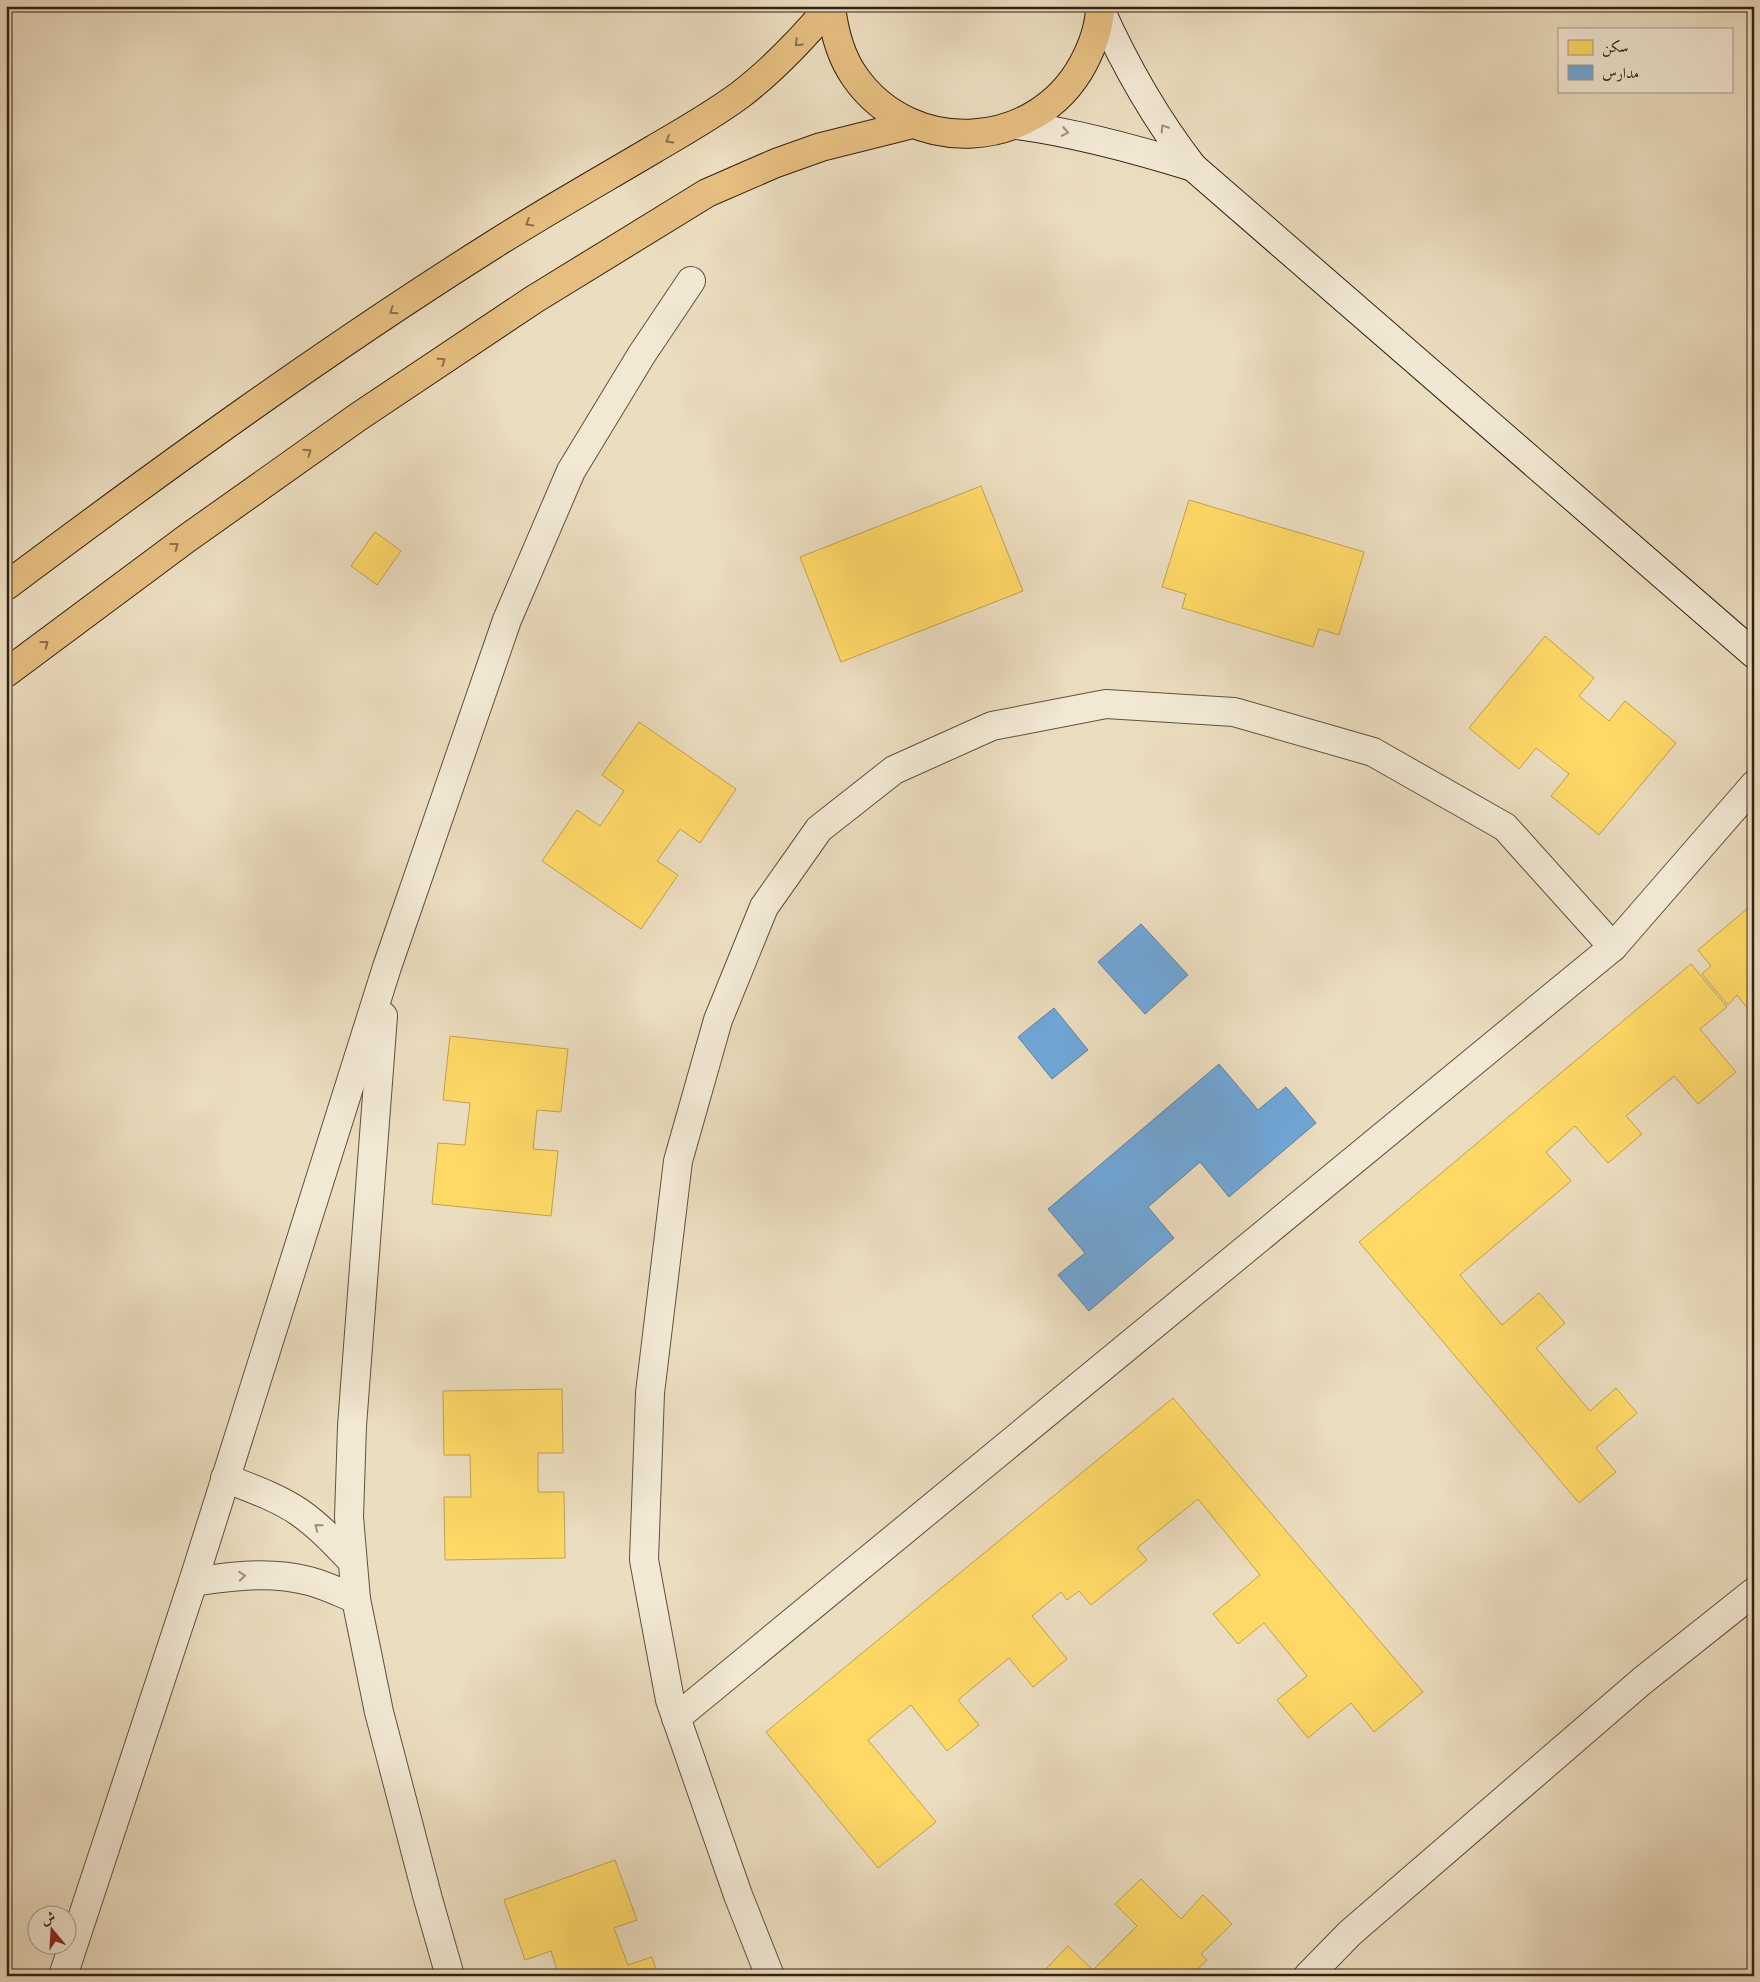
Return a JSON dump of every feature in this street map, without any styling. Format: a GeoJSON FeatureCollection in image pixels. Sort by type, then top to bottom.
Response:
{"type":"FeatureCollection","features":[{"type":"Feature","properties":{"kind":"highway"},"geometry":{"type":"LineString","coordinates":[[831,6],[834,31],[842,55],[855,77],[871,96],[891,112],[914,124],[939,132],[965,134],[992,131],[1017,125],[1041,111],[1061,94],[1077,74],[1088,54],[1100,8]]}},
{"type":"Feature","properties":{"kind":"highway"},"geometry":{"type":"LineString","coordinates":[[6,586],[135,490],[312,364],[493,245],[705,119],[740,95],[803,38],[831,6]]}},
{"type":"Feature","properties":{"kind":"highway"},"geometry":{"type":"LineString","coordinates":[[6,673],[186,539],[358,417],[533,300],[707,193],[776,163],[821,147],[914,124]]}},
{"type":"Feature","properties":{"kind":"street"},"geometry":{"type":"LineString","coordinates":[[1100,8],[1115,43],[1141,91],[1171,138],[1193,167],[1754,654]]}},
{"type":"Feature","properties":{"kind":"street"},"geometry":{"type":"LineString","coordinates":[[1017,125],[1052,130],[1123,145],[1193,167]]}},
{"type":"Feature","properties":{"kind":"street"},"geometry":{"type":"LineString","coordinates":[[63,1976],[194,1582],[225,1478],[387,967],[507,620],[568,480],[642,354],[691,281]]}},
{"type":"Feature","properties":{"kind":"street"},"geometry":{"type":"LineString","coordinates":[[770,1976],[738,1895],[670,1700],[644,1560],[650,1393],[678,1161],[718,1020],[764,907],[819,829],[894,770],[992,726],[1106,704],[1234,712],[1373,752],[1505,827],[1613,948]]}},
{"type":"Feature","properties":{"kind":"street"},"geometry":{"type":"LineString","coordinates":[[676,1718],[1613,948],[1754,785]]}},
{"type":"Feature","properties":{"kind":"street"},"geometry":{"type":"LineString","coordinates":[[387,967],[349,1470],[349,1517],[356,1598],[379,1712],[450,1976]]}},
{"type":"Feature","properties":{"kind":"street"},"geometry":{"type":"LineString","coordinates":[[225,1478],[298,1511],[328,1535],[352,1562]]}},
{"type":"Feature","properties":{"kind":"street"},"geometry":{"type":"LineString","coordinates":[[194,1582],[229,1577],[272,1575],[310,1582],[356,1598]]}},
{"type":"Feature","properties":{"kind":"street"},"geometry":{"type":"LineString","coordinates":[[1308,1976],[1350,1933],[1620,1700],[1754,1592]]}},
{"type":"Feature","properties":{"kind":"building: سكن"},"geometry":{"type":"Polygon","coordinates":[[[981,486],[1023,591],[841,662],[800,557],[981,486]]]}},
{"type":"Feature","properties":{"kind":"building: سكن"},"geometry":{"type":"Polygon","coordinates":[[[1189,500],[1364,552],[1339,635],[1319,629],[1313,647],[1182,608],[1186,594],[1162,587],[1189,500]]]}},
{"type":"Feature","properties":{"kind":"building: سكن"},"geometry":{"type":"Polygon","coordinates":[[[375,532],[401,551],[377,585],[351,566],[375,532]]]}},
{"type":"Feature","properties":{"kind":"building: سكن"},"geometry":{"type":"Polygon","coordinates":[[[1545,636],[1594,678],[1579,696],[1609,721],[1625,701],[1676,743],[1599,835],[1551,796],[1569,774],[1536,748],[1519,769],[1469,728],[1545,636]]]}},
{"type":"Feature","properties":{"kind":"building: سكن"},"geometry":{"type":"Polygon","coordinates":[[[639,722],[736,789],[700,843],[680,829],[657,861],[678,875],[641,929],[542,861],[577,810],[600,826],[624,791],[602,775],[639,722]]]}},
{"type":"Feature","properties":{"kind":"building: سكن"},"geometry":{"type":"Polygon","coordinates":[[[1754,903],[1754,1012],[1752,1014],[1737,995],[1728,1005],[1702,974],[1711,966],[1698,950],[1754,903]]]}},
{"type":"Feature","properties":{"kind":"building: سكن"},"geometry":{"type":"Polygon","coordinates":[[[1691,964],[1727,1007],[1700,1029],[1736,1072],[1698,1104],[1674,1076],[1626,1116],[1642,1134],[1608,1163],[1575,1126],[1546,1152],[1571,1181],[1460,1275],[1502,1325],[1539,1293],[1565,1323],[1536,1348],[1590,1411],[1616,1388],[1637,1413],[1596,1448],[1616,1472],[1579,1503],[1359,1242],[1691,964]]]}},
{"type":"Feature","properties":{"kind":"building: سكن"},"geometry":{"type":"Polygon","coordinates":[[[450,1036],[568,1049],[561,1112],[537,1110],[533,1149],[558,1151],[551,1216],[432,1204],[438,1143],[465,1145],[470,1103],[443,1100],[450,1036]]]}},
{"type":"Feature","properties":{"kind":"building: سكن"},"geometry":{"type":"Polygon","coordinates":[[[562,1389],[563,1453],[538,1453],[538,1492],[564,1492],[565,1558],[445,1560],[444,1497],[471,1497],[470,1455],[444,1455],[443,1391],[562,1389]]]}},
{"type":"Feature","properties":{"kind":"building: سكن"},"geometry":{"type":"Polygon","coordinates":[[[1173,1398],[1423,1692],[1374,1732],[1351,1703],[1308,1738],[1277,1700],[1307,1676],[1264,1623],[1238,1644],[1213,1614],[1260,1575],[1198,1499],[1137,1548],[1147,1560],[1091,1605],[1079,1591],[1067,1600],[1061,1592],[1032,1616],[1067,1659],[1033,1687],[1009,1658],[958,1700],[979,1725],[947,1751],[911,1705],[868,1740],[936,1822],[878,1868],[766,1732],[1173,1398]]]}},
{"type":"Feature","properties":{"kind":"building: سكن"},"geometry":{"type":"Polygon","coordinates":[[[615,1860],[637,1920],[614,1928],[628,1965],[652,1957],[658,1976],[559,1976],[551,1951],[525,1960],[504,1900],[615,1860]]]}},
{"type":"Feature","properties":{"kind":"building: سكن"},"geometry":{"type":"Polygon","coordinates":[[[1141,1879],[1181,1919],[1203,1895],[1232,1924],[1201,1954],[1207,1960],[1190,1976],[1043,1976],[1041,1974],[1068,1946],[1093,1970],[1137,1926],[1115,1904],[1141,1879]]]}},
{"type":"Feature","properties":{"kind":"building: سكن"},"geometry":{"type":"Polygon","coordinates":[[[923,1970],[929,1976],[917,1976],[923,1970]]]}},
{"type":"Feature","properties":{"kind":"building: مدارس"},"geometry":{"type":"Polygon","coordinates":[[[1141,924],[1188,975],[1145,1014],[1098,962],[1141,924]]]}},
{"type":"Feature","properties":{"kind":"building: مدارس"},"geometry":{"type":"Polygon","coordinates":[[[1054,1008],[1088,1050],[1052,1079],[1018,1037],[1054,1008]]]}},
{"type":"Feature","properties":{"kind":"building: مدارس"},"geometry":{"type":"Polygon","coordinates":[[[1219,1064],[1258,1110],[1286,1087],[1316,1123],[1229,1197],[1200,1162],[1148,1207],[1174,1238],[1089,1311],[1058,1275],[1085,1253],[1048,1209],[1219,1064]]]}}]}
